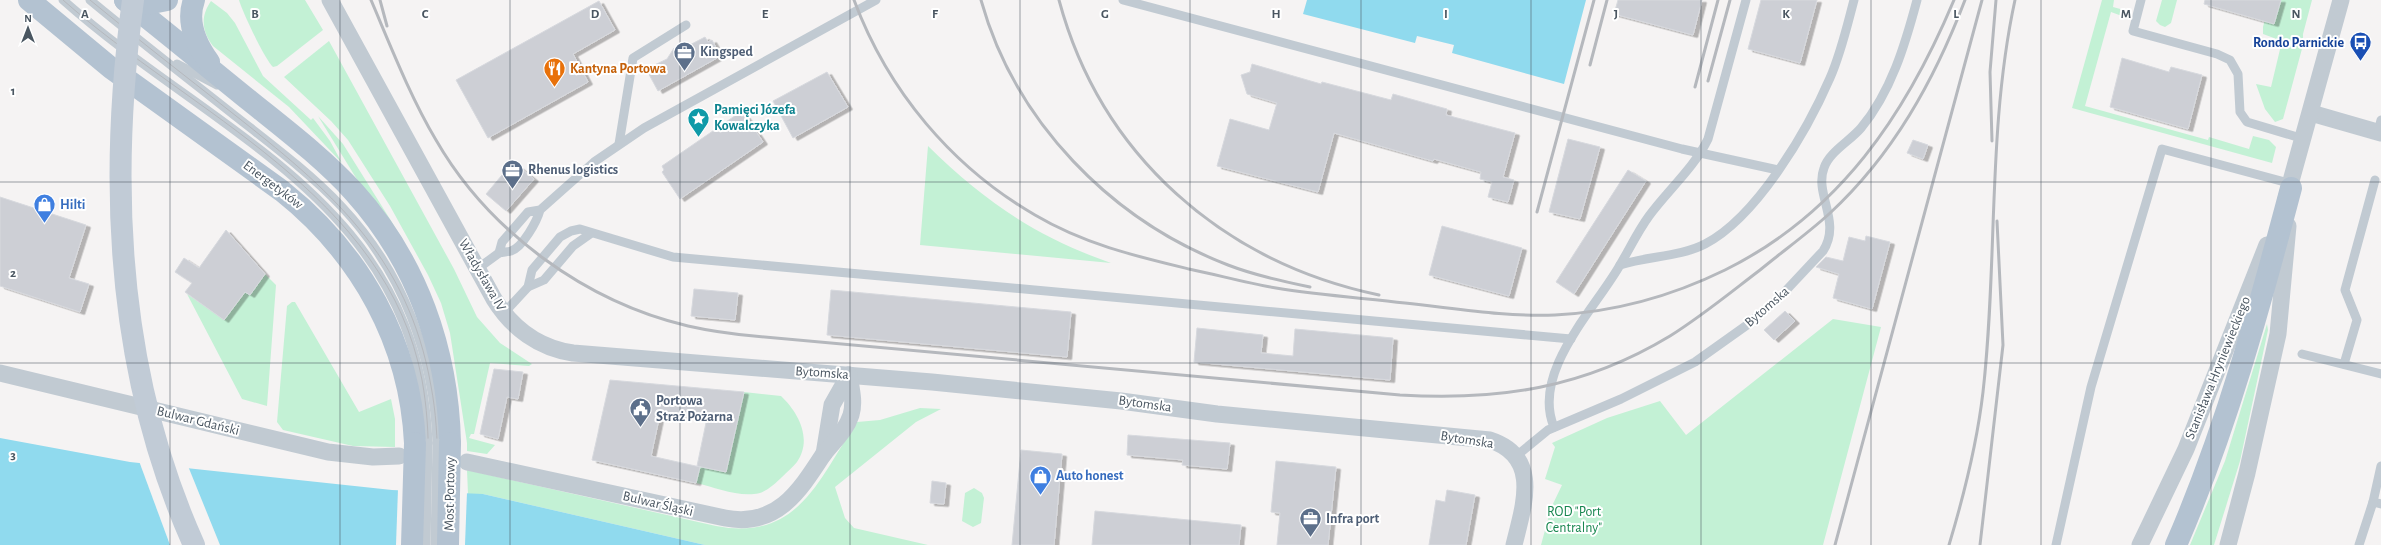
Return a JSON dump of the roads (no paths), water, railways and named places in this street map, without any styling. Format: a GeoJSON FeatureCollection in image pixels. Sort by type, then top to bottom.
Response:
{"type":"FeatureCollection","features":[{"type":"Feature","properties":{"kind":"main road","name":"Energetyków"},"geometry":{"type":"LineString","coordinates":[[30,0],[111,68],[282,191],[332,236],[365,280],[394,340],[408,391],[426,446]]}},
{"type":"Feature","properties":{"kind":"main road"},"geometry":{"type":"LineString","coordinates":[[125,0],[318,157],[354,192],[377,221],[403,261],[426,310],[440,356],[448,404],[426,446],[412,545]]}},
{"type":"Feature","properties":{"kind":"main road"},"geometry":{"type":"LineString","coordinates":[[125,0],[147,4],[167,0]]}},
{"type":"Feature","properties":{"kind":"main road"},"geometry":{"type":"LineString","coordinates":[[133,0],[126,62],[121,161],[121,236],[126,292],[139,370],[153,429],[168,479],[194,545]]}},
{"type":"Feature","properties":{"kind":"main road"},"geometry":{"type":"LineString","coordinates":[[194,0],[191,16],[198,43],[210,64],[230,85]]}},
{"type":"Feature","properties":{"kind":"main road"},"geometry":{"type":"LineString","coordinates":[[2176,545],[2206,473],[2232,395],[2291,186]]}},
{"type":"Feature","properties":{"kind":"main road","name":"Most Portowy"},"geometry":{"type":"LineString","coordinates":[[426,446],[448,545]]}},
{"type":"Feature","properties":{"kind":"street","name":"Władysława IV"},"geometry":{"type":"LineString","coordinates":[[330,0],[504,314],[529,336],[548,346],[567,352],[785,371]]}},
{"type":"Feature","properties":{"kind":"street","name":"Stanisława Hryniewieckiego"},"geometry":{"type":"LineString","coordinates":[[2140,545],[2186,448],[2291,186],[2341,0]]}},
{"type":"Feature","properties":{"kind":"street"},"geometry":{"type":"LineString","coordinates":[[2311,113],[2380,129]]}},
{"type":"Feature","properties":{"kind":"street","name":"Stanisława Hryniewieckiego"},"geometry":{"type":"LineString","coordinates":[[2228,545],[2247,472],[2280,320],[2291,186]]}},
{"type":"Feature","properties":{"kind":"street","name":"Bytomska"},"geometry":{"type":"LineString","coordinates":[[785,371],[849,375],[1121,401],[1217,414],[1485,440],[1503,446],[1515,457]]}},
{"type":"Feature","properties":{"kind":"street","name":"Bulwar Gdański"},"geometry":{"type":"LineString","coordinates":[[0,373],[328,452],[373,457],[426,446]]}},
{"type":"Feature","properties":{"kind":"street","name":"Bulwar Śląski"},"geometry":{"type":"LineString","coordinates":[[468,462],[707,515],[744,520],[769,514],[788,502],[805,485],[851,415],[852,393],[849,375]]}},
{"type":"Feature","properties":{"kind":"street"},"geometry":{"type":"LineString","coordinates":[[1514,545],[1526,488],[1523,472],[1515,457]]}},
{"type":"Feature","properties":{"kind":"lane"},"geometry":{"type":"LineString","coordinates":[[63,0],[112,41],[230,127],[291,175],[326,206],[356,239],[387,284],[411,338],[424,392],[426,446],[426,545]]}},
{"type":"Feature","properties":{"kind":"lane"},"geometry":{"type":"LineString","coordinates":[[90,0],[304,170],[342,207],[366,236],[397,284],[416,327],[432,387],[426,446],[434,545]]}},
{"type":"Feature","properties":{"kind":"lane"},"geometry":{"type":"LineString","coordinates":[[478,269],[499,253],[513,251],[536,222],[540,210],[594,162],[619,144],[650,124],[876,0]]}},
{"type":"Feature","properties":{"kind":"lane"},"geometry":{"type":"LineString","coordinates":[[1123,0],[1701,154],[1778,170]]}},
{"type":"Feature","properties":{"kind":"lane"},"geometry":{"type":"LineString","coordinates":[[1554,427],[1550,414],[1552,382],[1556,367],[1572,339],[1620,265],[1633,240],[1650,215],[1701,154],[1708,139],[1746,0]]}},
{"type":"Feature","properties":{"kind":"lane"},"geometry":{"type":"LineString","coordinates":[[1620,265],[1641,258],[1688,251],[1717,237],[1749,209],[1778,170],[1797,140],[1830,79],[1842,46],[1854,0]]}},
{"type":"Feature","properties":{"kind":"lane","name":"Bytomska"},"geometry":{"type":"LineString","coordinates":[[1515,457],[1541,434],[1554,427],[1621,399],[1695,362],[1747,325],[1778,299],[1823,252],[1827,246],[1830,231],[1829,213],[1822,180],[1824,168],[1861,128],[1885,92],[1902,50],[1916,0]]}},
{"type":"Feature","properties":{"kind":"lane"},"geometry":{"type":"LineString","coordinates":[[2141,0],[2133,31],[2217,54],[2230,60],[2238,74],[2240,112],[2247,122],[2304,139]]}},
{"type":"Feature","properties":{"kind":"lane"},"geometry":{"type":"LineString","coordinates":[[619,144],[633,58],[686,25]]}},
{"type":"Feature","properties":{"kind":"lane"},"geometry":{"type":"LineString","coordinates":[[158,54],[256,106]]}},
{"type":"Feature","properties":{"kind":"lane"},"geometry":{"type":"LineString","coordinates":[[2056,545],[2091,387],[2162,149],[2291,186]]}},
{"type":"Feature","properties":{"kind":"lane"},"geometry":{"type":"LineString","coordinates":[[2344,364],[2357,320],[2345,290],[2375,180]]}},
{"type":"Feature","properties":{"kind":"lane"},"geometry":{"type":"LineString","coordinates":[[499,253],[502,242],[528,212],[540,210]]}},
{"type":"Feature","properties":{"kind":"lane"},"geometry":{"type":"LineString","coordinates":[[504,314],[528,286],[532,270],[560,237],[571,231],[580,229],[590,234],[603,236],[673,257],[1572,339]]}},
{"type":"Feature","properties":{"kind":"lane"},"geometry":{"type":"LineString","coordinates":[[528,286],[544,280],[573,246],[590,234]]}},
{"type":"Feature","properties":{"kind":"lane"},"geometry":{"type":"LineString","coordinates":[[2302,354],[2381,374]]}},
{"type":"Feature","properties":{"kind":"lane"},"geometry":{"type":"LineString","coordinates":[[2359,545],[2377,503],[2381,466]]}},
{"type":"Feature","properties":{"kind":"water"},"geometry":{"type":"Polygon","coordinates":[[[1307,0],[1586,0],[1564,84],[1452,53],[1454,45],[1417,36],[1415,43],[1303,14],[1307,0]]]}},
{"type":"Feature","properties":{"kind":"water"},"geometry":{"type":"Polygon","coordinates":[[[0,438],[130,462],[392,490],[483,494],[705,545],[0,545],[0,438]]]}},
{"type":"Feature","properties":{"kind":"tram line"},"geometry":{"type":"LineString","coordinates":[[63,0],[114,41],[224,121],[277,163],[327,208],[369,258],[402,315],[422,380],[428,441],[426,545]]}},
{"type":"Feature","properties":{"kind":"tram line"},"geometry":{"type":"LineString","coordinates":[[90,0],[300,169],[331,198],[359,229],[383,262],[404,299],[420,340],[431,386],[437,445],[435,545]]}},
{"type":"Feature","properties":{"kind":"railway"},"geometry":{"type":"LineString","coordinates":[[371,0],[401,71],[436,140],[458,173],[483,204],[512,233],[577,281],[613,300],[650,315],[696,328],[746,335],[1400,395],[1436,396],[1472,396],[1506,393],[1573,379],[1605,368],[1638,354],[1670,336],[1716,304],[1821,221],[1852,191],[1873,167],[1892,142],[1925,88],[1940,59],[1965,0]]}},
{"type":"Feature","properties":{"kind":"railway"},"geometry":{"type":"LineString","coordinates":[[380,0],[387,26]]}},
{"type":"Feature","properties":{"kind":"railway"},"geometry":{"type":"LineString","coordinates":[[854,0],[868,33],[885,65],[904,95],[926,124],[950,150],[976,174],[1005,196],[1053,225],[1072,234],[1110,248],[1189,269],[1276,288],[1324,295],[1517,315],[1555,315],[1577,313],[1642,301],[1684,288],[1705,279],[1725,270],[1766,247],[1803,220],[1835,190],[1865,156],[1891,120],[1914,82],[1935,42],[1954,0]]}},
{"type":"Feature","properties":{"kind":"railway"},"geometry":{"type":"LineString","coordinates":[[981,0],[997,45],[1017,87],[1043,126],[1073,161],[1107,194],[1145,222],[1185,246],[1238,269],[1268,278],[1310,287]]}},
{"type":"Feature","properties":{"kind":"railway"},"geometry":{"type":"LineString","coordinates":[[1059,0],[1078,56],[1105,107],[1138,153],[1176,194],[1220,228],[1269,257],[1322,279],[1379,295]]}},
{"type":"Feature","properties":{"kind":"railway"},"geometry":{"type":"LineString","coordinates":[[1537,212],[1594,0]]}},
{"type":"Feature","properties":{"kind":"railway"},"geometry":{"type":"LineString","coordinates":[[1590,65],[1607,0]]}},
{"type":"Feature","properties":{"kind":"railway"},"geometry":{"type":"LineString","coordinates":[[1695,87],[1718,0]]}},
{"type":"Feature","properties":{"kind":"railway"},"geometry":{"type":"LineString","coordinates":[[1708,81],[1730,0]]}},
{"type":"Feature","properties":{"kind":"railway"},"geometry":{"type":"LineString","coordinates":[[1835,545],[1982,0]]}},
{"type":"Feature","properties":{"kind":"railway"},"geometry":{"type":"LineString","coordinates":[[1992,141],[1990,72],[1996,0]]}},
{"type":"Feature","properties":{"kind":"railway"},"geometry":{"type":"LineString","coordinates":[[1949,545],[1969,469],[1983,392],[1988,343],[1994,195],[2000,97],[2006,49],[2015,0]]}},
{"type":"Feature","properties":{"kind":"railway"},"geometry":{"type":"LineString","coordinates":[[1980,545],[2003,345],[1997,221]]}},
{"type":"Feature","properties":{"kind":"place","name":"Rondo Parnickie"},"geometry":{"type":"Point","coordinates":[2360,62]}},
{"type":"Feature","properties":{"kind":"place","name":"Kingsped"},"geometry":{"type":"Point","coordinates":[684,72]}},
{"type":"Feature","properties":{"kind":"place","name":"Kantyna Portowa"},"geometry":{"type":"Point","coordinates":[555,88]}},
{"type":"Feature","properties":{"kind":"place","name":"Pamięci Józefa Kowalczyka"},"geometry":{"type":"Point","coordinates":[699,138]}},
{"type":"Feature","properties":{"kind":"place","name":"Rhenus logistics"},"geometry":{"type":"Point","coordinates":[512,190]}},
{"type":"Feature","properties":{"kind":"place","name":"Hilti"},"geometry":{"type":"Point","coordinates":[44,224]}},
{"type":"Feature","properties":{"kind":"place","name":"Portowa Straż Pożarna"},"geometry":{"type":"Point","coordinates":[641,428]}},
{"type":"Feature","properties":{"kind":"place","name":"Auto honest"},"geometry":{"type":"Point","coordinates":[1041,496]}},
{"type":"Feature","properties":{"kind":"place","name":"Infra port"},"geometry":{"type":"Point","coordinates":[1311,538]}},
{"type":"Feature","properties":{"kind":"park label","name":"ROD \"Port Centralny\""},"geometry":{"type":"Point","coordinates":[1574,520]}}]}
